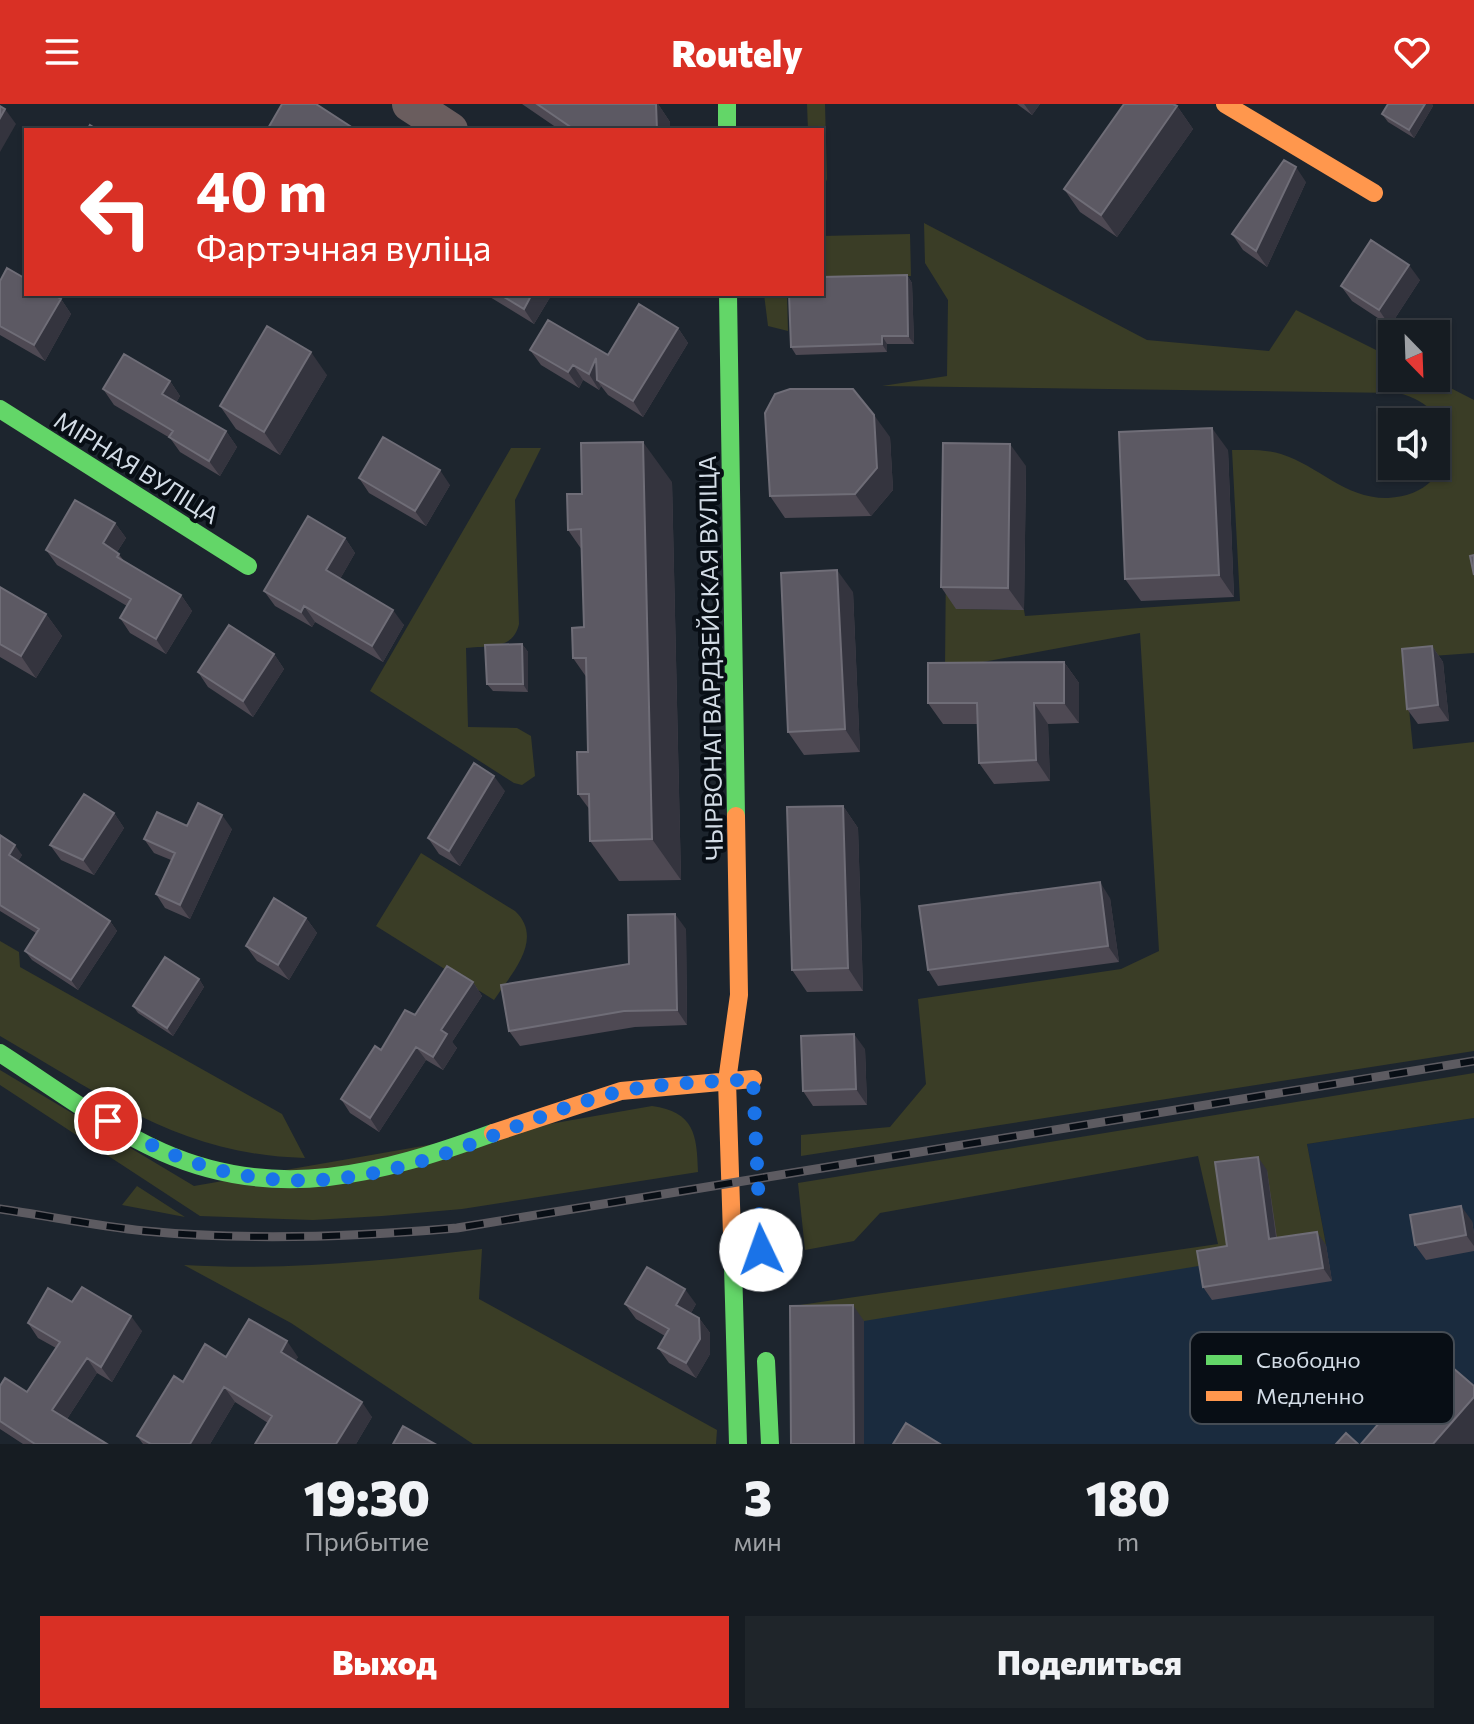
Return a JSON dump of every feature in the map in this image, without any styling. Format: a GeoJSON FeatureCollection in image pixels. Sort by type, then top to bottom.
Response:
{"type":"FeatureCollection","features":[{"type":"Feature","properties":{"kind":"main road"},"geometry":{"type":"LineString","coordinates":[[727,104],[727,128]]}},
{"type":"Feature","properties":{"kind":"main road"},"geometry":{"type":"LineString","coordinates":[[1225,104],[1374,193]]}},
{"type":"Feature","properties":{"kind":"main road","name":"ЧЫРВОНАГВАРДЗЕЙСКАЯ ВУЛІЦА"},"geometry":{"type":"LineString","coordinates":[[721,298],[738,1021],[727,1081],[738,1444]]}},
{"type":"Feature","properties":{"kind":"main road","name":"МІРНАЯ ВУЛІЦА"},"geometry":{"type":"LineString","coordinates":[[0,409],[248,566]]}},
{"type":"Feature","properties":{"kind":"main road","name":"ЧЫРВОНАГВАРДЗЕЙСКАЯ ВУЛІЦА"},"geometry":{"type":"LineString","coordinates":[[727,1081],[754,1086],[738,1021]]}},
{"type":"Feature","properties":{"kind":"main road"},"geometry":{"type":"LineString","coordinates":[[0,1053],[144,1142],[217,1172],[260,1180],[313,1180],[404,1166],[606,1095],[638,1088],[727,1081]]}},
{"type":"Feature","properties":{"kind":"main road"},"geometry":{"type":"LineString","coordinates":[[765,1336],[770,1444]]}},
{"type":"Feature","properties":{"kind":"street"},"geometry":{"type":"LineString","coordinates":[[410,104],[447,128]]}},
{"type":"Feature","properties":{"kind":"shaded area"},"geometry":{"type":"Polygon","coordinates":[[[1474,1118],[1474,1444],[801,1444],[801,1321],[1326,1244],[1307,1144],[1474,1118]]]}},
{"type":"Feature","properties":{"kind":"green space"},"geometry":{"type":"Polygon","coordinates":[[[807,104],[825,104],[827,179],[824,187],[824,128],[808,128],[807,104]]]}},
{"type":"Feature","properties":{"kind":"green space"},"geometry":{"type":"Polygon","coordinates":[[[924,223],[1147,340],[1269,351],[1296,310],[1378,351],[1378,392],[1450,392],[1450,388],[1474,400],[1474,653],[1404,658],[1413,749],[1474,742],[1474,1051],[801,1156],[801,1135],[890,1127],[926,1084],[918,999],[1121,969],[1159,951],[1140,633],[945,669],[947,455],[957,609],[1024,610],[1025,616],[1240,601],[1232,450],[1281,454],[1345,488],[1373,497],[1388,498],[1412,493],[1432,480],[1450,480],[1450,408],[1427,408],[1421,402],[1398,393],[882,386],[947,376],[948,300],[925,263],[924,223]]]}},
{"type":"Feature","properties":{"kind":"green space"},"geometry":{"type":"Polygon","coordinates":[[[910,234],[911,276],[824,278],[824,236],[910,234]]]}},
{"type":"Feature","properties":{"kind":"green space"},"geometry":{"type":"Polygon","coordinates":[[[764,296],[787,296],[788,331],[768,326],[764,296]]]}},
{"type":"Feature","properties":{"kind":"green space"},"geometry":{"type":"Polygon","coordinates":[[[511,448],[541,448],[515,500],[519,624],[516,633],[505,643],[466,648],[468,727],[517,728],[531,736],[535,776],[522,785],[514,783],[370,691],[511,448]]]}},
{"type":"Feature","properties":{"kind":"green space"},"geometry":{"type":"Polygon","coordinates":[[[421,853],[515,911],[523,922],[527,933],[522,956],[494,1000],[376,926],[421,853]]]}},
{"type":"Feature","properties":{"kind":"green space"},"geometry":{"type":"Polygon","coordinates":[[[0,941],[19,952],[20,967],[282,1114],[305,1158],[261,1154],[181,1134],[110,1100],[0,1036],[0,941]]]}},
{"type":"Feature","properties":{"kind":"green space"},"geometry":{"type":"Polygon","coordinates":[[[0,1070],[194,1186],[652,1106],[677,1114],[690,1127],[696,1146],[698,1172],[462,1209],[313,1220],[200,1216],[0,1085],[0,1070]]]}},
{"type":"Feature","properties":{"kind":"green space"},"geometry":{"type":"Polygon","coordinates":[[[1474,1073],[1474,1118],[1307,1144],[1326,1245],[864,1321],[801,1321],[800,1305],[1218,1244],[1198,1156],[880,1213],[854,1241],[805,1250],[798,1183],[1474,1073]]]}},
{"type":"Feature","properties":{"kind":"green space"},"geometry":{"type":"Polygon","coordinates":[[[137,1186],[185,1217],[122,1205],[137,1186]]]}},
{"type":"Feature","properties":{"kind":"green space"},"geometry":{"type":"Polygon","coordinates":[[[482,1249],[479,1299],[717,1430],[716,1444],[473,1444],[291,1323],[184,1265],[258,1267],[333,1264],[482,1249]]]}},
{"type":"Feature","properties":{"kind":"building"},"geometry":{"type":"Polygon","coordinates":[[[282,104],[316,104],[353,128],[268,128],[282,104]]]}},
{"type":"Feature","properties":{"kind":"building"},"geometry":{"type":"Polygon","coordinates":[[[537,104],[656,104],[657,128],[572,128],[537,104]]]}},
{"type":"Feature","properties":{"kind":"building"},"geometry":{"type":"Polygon","coordinates":[[[1124,104],[1177,106],[1101,215],[1064,189],[1124,104]]]}},
{"type":"Feature","properties":{"kind":"building"},"geometry":{"type":"Polygon","coordinates":[[[1388,104],[1425,104],[1409,130],[1382,114],[1388,104]]]}},
{"type":"Feature","properties":{"kind":"building"},"geometry":{"type":"Polygon","coordinates":[[[1284,160],[1296,167],[1256,251],[1232,234],[1284,160]]]}},
{"type":"Feature","properties":{"kind":"building"},"geometry":{"type":"Polygon","coordinates":[[[1371,240],[1409,265],[1379,310],[1341,286],[1371,240]]]}},
{"type":"Feature","properties":{"kind":"building"},"geometry":{"type":"Polygon","coordinates":[[[7,268],[24,278],[24,296],[56,296],[61,299],[34,345],[0,326],[0,281],[7,268]]]}},
{"type":"Feature","properties":{"kind":"building"},"geometry":{"type":"Polygon","coordinates":[[[907,275],[908,336],[882,336],[882,344],[791,347],[789,296],[824,296],[824,277],[907,275]]]}},
{"type":"Feature","properties":{"kind":"building"},"geometry":{"type":"Polygon","coordinates":[[[502,296],[531,296],[524,309],[502,296]]]}},
{"type":"Feature","properties":{"kind":"building"},"geometry":{"type":"Polygon","coordinates":[[[639,304],[678,328],[633,401],[597,380],[596,358],[589,374],[573,365],[568,372],[530,350],[548,320],[608,355],[639,304]]]}},
{"type":"Feature","properties":{"kind":"building"},"geometry":{"type":"Polygon","coordinates":[[[267,326],[311,352],[264,432],[220,406],[267,326]]]}},
{"type":"Feature","properties":{"kind":"building"},"geometry":{"type":"Polygon","coordinates":[[[124,354],[170,381],[162,394],[226,431],[209,461],[169,437],[173,431],[103,389],[124,354]]]}},
{"type":"Feature","properties":{"kind":"building"},"geometry":{"type":"Polygon","coordinates":[[[790,389],[853,389],[874,415],[877,468],[855,494],[770,496],[765,413],[775,394],[790,389]]]}},
{"type":"Feature","properties":{"kind":"building"},"geometry":{"type":"Polygon","coordinates":[[[1212,428],[1219,575],[1125,579],[1119,432],[1212,428]]]}},
{"type":"Feature","properties":{"kind":"building"},"geometry":{"type":"Polygon","coordinates":[[[383,437],[440,470],[415,511],[359,478],[383,437]]]}},
{"type":"Feature","properties":{"kind":"building"},"geometry":{"type":"Polygon","coordinates":[[[643,442],[652,839],[590,841],[589,794],[578,794],[577,752],[588,752],[586,658],[573,658],[572,628],[584,627],[581,529],[568,530],[567,494],[582,494],[581,443],[643,442]]]}},
{"type":"Feature","properties":{"kind":"building"},"geometry":{"type":"Polygon","coordinates":[[[943,443],[1010,444],[1008,588],[941,587],[943,443]]]}},
{"type":"Feature","properties":{"kind":"building"},"geometry":{"type":"Polygon","coordinates":[[[75,500],[115,523],[103,543],[119,554],[117,557],[181,595],[156,639],[120,618],[131,599],[46,550],[75,500]]]}},
{"type":"Feature","properties":{"kind":"building"},"geometry":{"type":"Polygon","coordinates":[[[308,516],[345,538],[326,570],[393,610],[372,646],[304,606],[301,612],[264,591],[308,516]]]}},
{"type":"Feature","properties":{"kind":"building"},"geometry":{"type":"Polygon","coordinates":[[[837,570],[845,729],[788,732],[781,573],[837,570]]]}},
{"type":"Feature","properties":{"kind":"building"},"geometry":{"type":"Polygon","coordinates":[[[0,587],[46,614],[21,656],[0,644],[0,587]]]}},
{"type":"Feature","properties":{"kind":"building"},"geometry":{"type":"Polygon","coordinates":[[[229,625],[274,654],[243,701],[198,672],[229,625]]]}},
{"type":"Feature","properties":{"kind":"building"},"geometry":{"type":"Polygon","coordinates":[[[522,644],[523,684],[487,684],[485,645],[522,644]]]}},
{"type":"Feature","properties":{"kind":"building"},"geometry":{"type":"Polygon","coordinates":[[[1432,646],[1438,705],[1407,709],[1402,649],[1432,646]]]}},
{"type":"Feature","properties":{"kind":"building"},"geometry":{"type":"Polygon","coordinates":[[[1064,662],[1064,703],[1034,703],[1036,760],[979,763],[977,703],[928,703],[928,663],[1064,662]]]}},
{"type":"Feature","properties":{"kind":"building"},"geometry":{"type":"Polygon","coordinates":[[[474,763],[494,776],[449,851],[428,838],[474,763]]]}},
{"type":"Feature","properties":{"kind":"building"},"geometry":{"type":"Polygon","coordinates":[[[84,794],[114,813],[83,860],[50,845],[84,794]]]}},
{"type":"Feature","properties":{"kind":"building"},"geometry":{"type":"Polygon","coordinates":[[[198,803],[222,815],[180,905],[156,894],[175,853],[144,839],[157,812],[187,826],[198,803]]]}},
{"type":"Feature","properties":{"kind":"building"},"geometry":{"type":"Polygon","coordinates":[[[843,806],[848,968],[792,970],[787,807],[843,806]]]}},
{"type":"Feature","properties":{"kind":"building"},"geometry":{"type":"Polygon","coordinates":[[[0,835],[15,845],[9,855],[110,921],[71,980],[25,951],[39,929],[0,905],[0,835]]]}},
{"type":"Feature","properties":{"kind":"building"},"geometry":{"type":"Polygon","coordinates":[[[1100,882],[1108,946],[928,970],[919,906],[1100,882]]]}},
{"type":"Feature","properties":{"kind":"building"},"geometry":{"type":"Polygon","coordinates":[[[274,898],[306,918],[278,965],[246,946],[274,898]]]}},
{"type":"Feature","properties":{"kind":"building"},"geometry":{"type":"Polygon","coordinates":[[[675,914],[677,1010],[624,1011],[509,1031],[501,985],[629,964],[628,915],[675,914]]]}},
{"type":"Feature","properties":{"kind":"building"},"geometry":{"type":"Polygon","coordinates":[[[165,957],[199,979],[167,1028],[133,1006],[165,957]]]}},
{"type":"Feature","properties":{"kind":"building"},"geometry":{"type":"Polygon","coordinates":[[[447,966],[473,982],[441,1030],[447,1034],[433,1057],[416,1047],[370,1118],[341,1099],[375,1046],[381,1050],[405,1010],[415,1015],[447,966]]]}},
{"type":"Feature","properties":{"kind":"building"},"geometry":{"type":"Polygon","coordinates":[[[854,1034],[856,1089],[803,1091],[801,1036],[854,1034]]]}},
{"type":"Feature","properties":{"kind":"building"},"geometry":{"type":"Polygon","coordinates":[[[1258,1157],[1269,1239],[1317,1232],[1323,1268],[1203,1287],[1197,1251],[1227,1246],[1215,1162],[1258,1157]]]}},
{"type":"Feature","properties":{"kind":"building"},"geometry":{"type":"Polygon","coordinates":[[[1461,1206],[1466,1235],[1415,1245],[1410,1215],[1461,1206]]]}},
{"type":"Feature","properties":{"kind":"building"},"geometry":{"type":"Polygon","coordinates":[[[647,1267],[685,1289],[676,1305],[699,1318],[700,1339],[686,1363],[658,1348],[669,1329],[625,1304],[647,1267]]]}},
{"type":"Feature","properties":{"kind":"building"},"geometry":{"type":"Polygon","coordinates":[[[82,1287],[131,1316],[101,1367],[87,1358],[52,1410],[107,1444],[35,1444],[0,1421],[0,1386],[5,1378],[27,1392],[60,1342],[28,1323],[48,1288],[72,1302],[82,1287]]]}},
{"type":"Feature","properties":{"kind":"building"},"geometry":{"type":"Polygon","coordinates":[[[853,1305],[854,1444],[791,1444],[790,1306],[853,1305]]]}},
{"type":"Feature","properties":{"kind":"building"},"geometry":{"type":"Polygon","coordinates":[[[249,1319],[287,1341],[281,1352],[362,1402],[336,1444],[255,1444],[272,1416],[224,1387],[190,1444],[151,1444],[137,1436],[174,1376],[183,1382],[205,1344],[226,1357],[249,1319]]]}},
{"type":"Feature","properties":{"kind":"building"},"geometry":{"type":"Polygon","coordinates":[[[1454,1369],[1474,1386],[1474,1397],[1454,1420],[1454,1369]]]}},
{"type":"Feature","properties":{"kind":"building"},"geometry":{"type":"Polygon","coordinates":[[[906,1423],[940,1444],[893,1444],[906,1423]]]}},
{"type":"Feature","properties":{"kind":"building"},"geometry":{"type":"Polygon","coordinates":[[[1378,1424],[1450,1424],[1433,1444],[1361,1444],[1378,1424]]]}},
{"type":"Feature","properties":{"kind":"building"},"geometry":{"type":"Polygon","coordinates":[[[403,1426],[435,1444],[393,1444],[403,1426]]]}},
{"type":"Feature","properties":{"kind":"building"},"geometry":{"type":"Polygon","coordinates":[[[1346,1433],[1358,1444],[1336,1444],[1346,1433]]]}},
{"type":"Feature","properties":{"kind":"railway"},"geometry":{"type":"LineString","coordinates":[[0,1209],[127,1229],[223,1236],[340,1236],[457,1228],[1474,1061]]}},
{"type":"Feature","properties":{"kind":"traffic: fast"},"geometry":{"type":"LineString","coordinates":[[727,104],[727,128]]}},
{"type":"Feature","properties":{"kind":"traffic: fast"},"geometry":{"type":"LineString","coordinates":[[728,296],[736,816]]}},
{"type":"Feature","properties":{"kind":"traffic: fast"},"geometry":{"type":"LineString","coordinates":[[0,409],[248,566]]}},
{"type":"Feature","properties":{"kind":"traffic: fast"},"geometry":{"type":"LineString","coordinates":[[0,1053],[141,1142],[205,1168],[246,1176],[287,1179],[328,1177],[369,1170],[493,1133]]}},
{"type":"Feature","properties":{"kind":"traffic: fast"},"geometry":{"type":"LineString","coordinates":[[733,1266],[738,1444]]}},
{"type":"Feature","properties":{"kind":"traffic: fast"},"geometry":{"type":"LineString","coordinates":[[766,1361],[770,1444]]}},
{"type":"Feature","properties":{"kind":"traffic: slow"},"geometry":{"type":"LineString","coordinates":[[1225,104],[1374,193]]}},
{"type":"Feature","properties":{"kind":"traffic: slow"},"geometry":{"type":"LineString","coordinates":[[733,1266],[727,1081],[739,995],[736,816]]}},
{"type":"Feature","properties":{"kind":"traffic: slow"},"geometry":{"type":"LineString","coordinates":[[493,1133],[621,1091],[753,1079]]}},
{"type":"Feature","properties":{"kind":"route"},"geometry":{"type":"LineString","coordinates":[[108,1121],[178,1159],[217,1172],[260,1180],[313,1180],[404,1166],[606,1095],[672,1084],[753,1079],[761,1250]]}}]}
